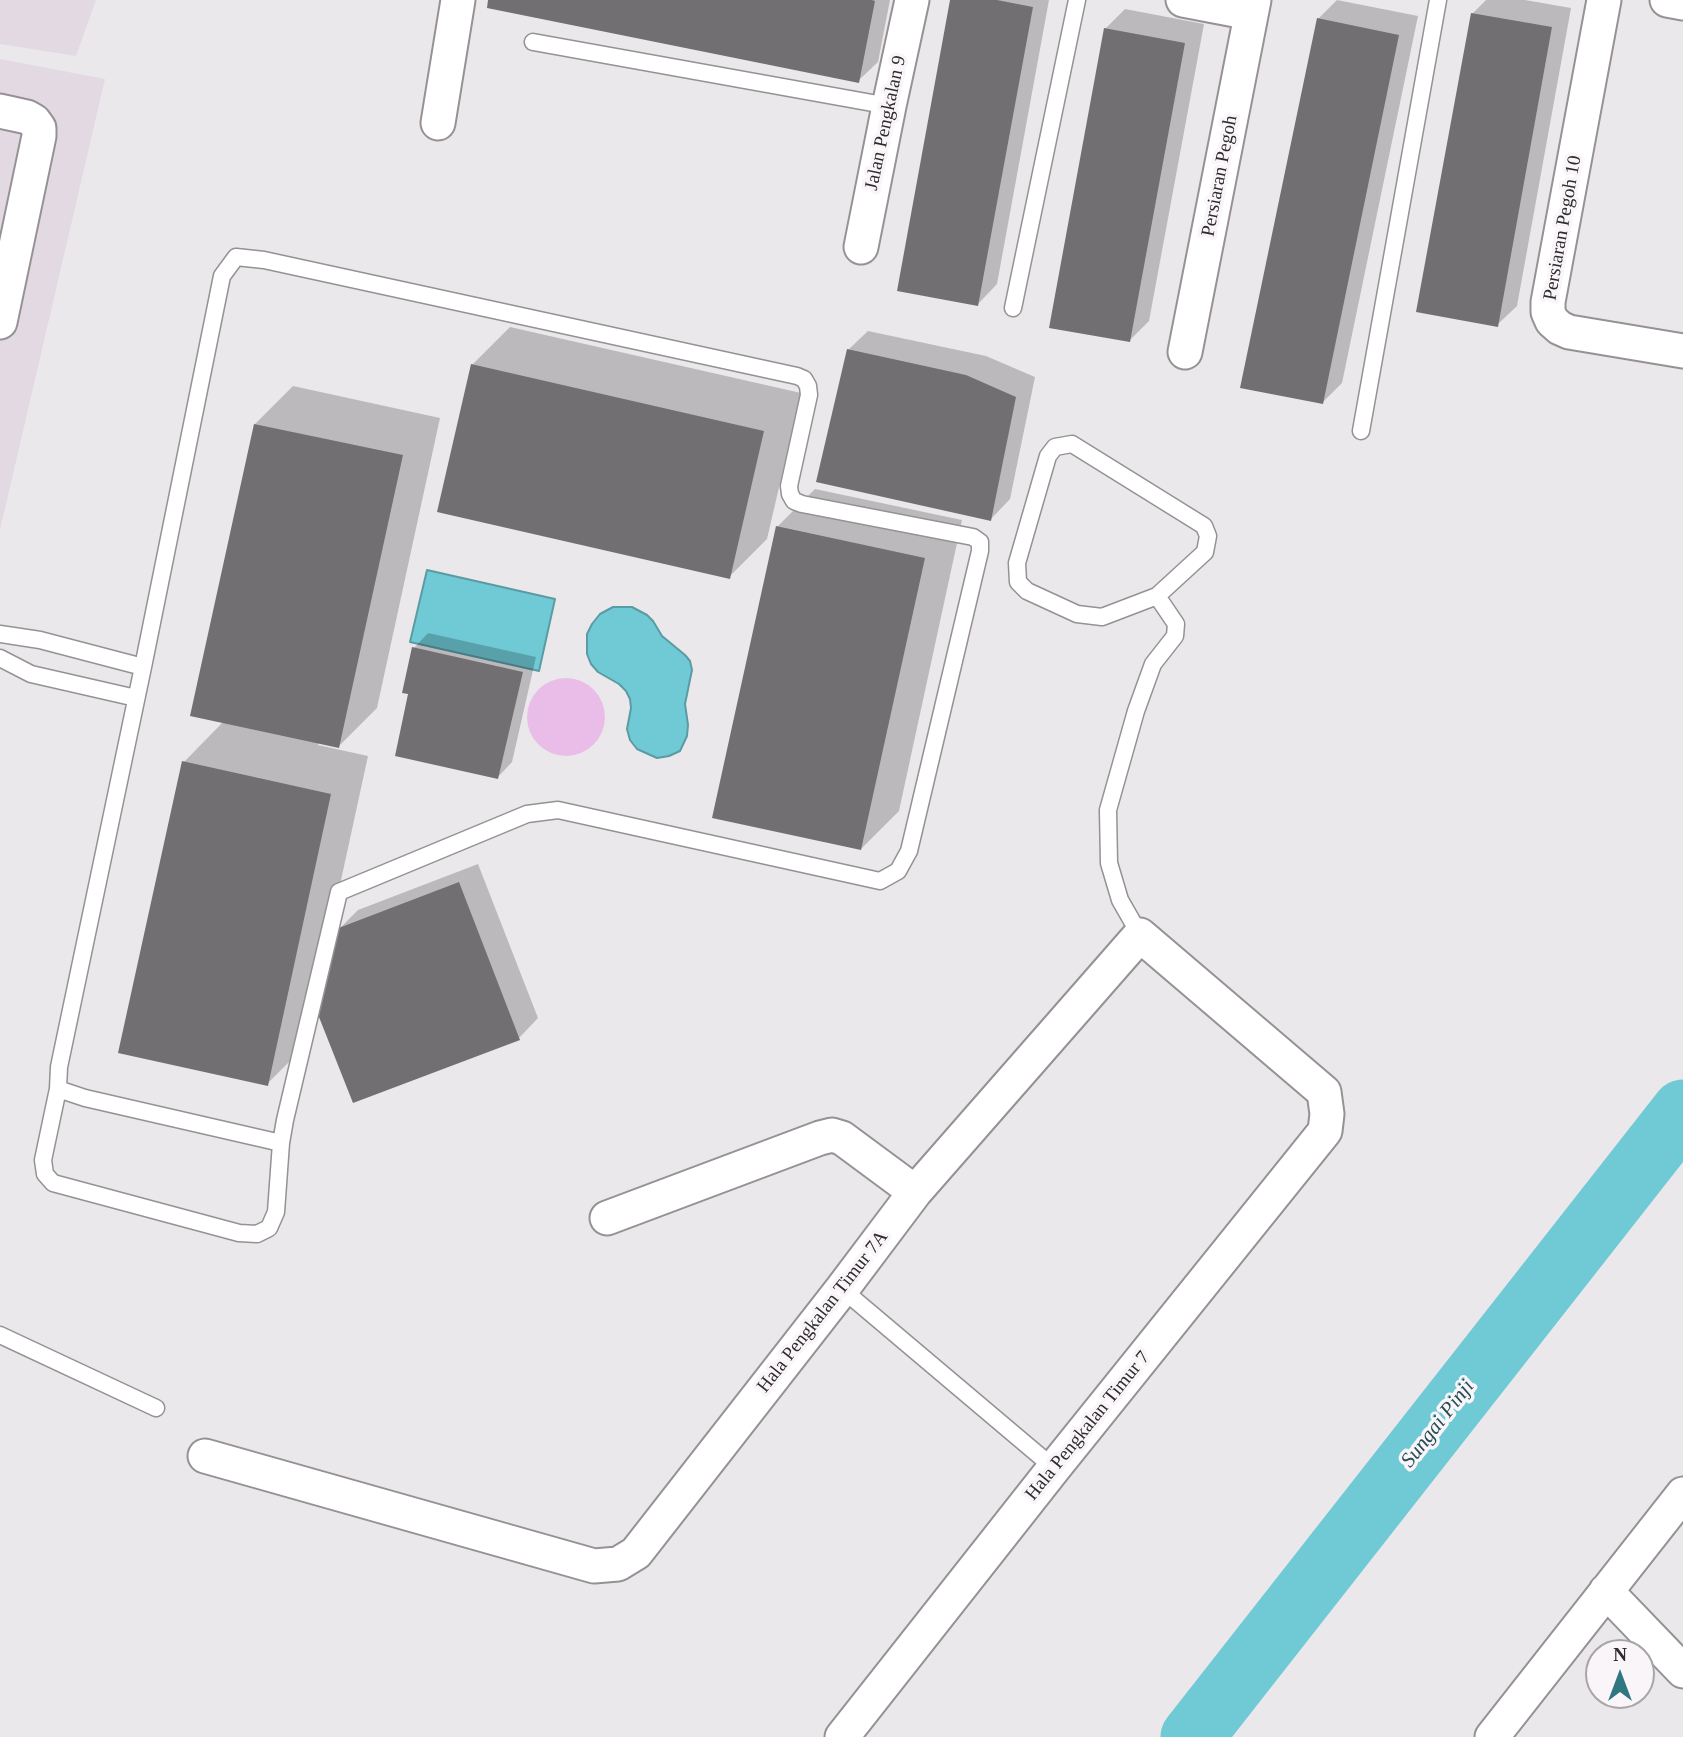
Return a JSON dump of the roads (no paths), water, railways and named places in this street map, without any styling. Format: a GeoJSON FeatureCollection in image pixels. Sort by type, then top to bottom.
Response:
{"type":"FeatureCollection","features":[{"type":"Feature","properties":{"kind":"street"},"geometry":{"type":"LineString","coordinates":[[438,122],[458,0]]}},
{"type":"Feature","properties":{"kind":"street","name":"Jalan Pengkalan 9"},"geometry":{"type":"LineString","coordinates":[[861,247],[912,0]]}},
{"type":"Feature","properties":{"kind":"street"},"geometry":{"type":"LineString","coordinates":[[1183,0],[1253,7]]}},
{"type":"Feature","properties":{"kind":"street","name":"Persiaran Pegoh 10"},"geometry":{"type":"LineString","coordinates":[[1604,0],[1548,312],[1552,321],[1569,332],[1683,351]]}},
{"type":"Feature","properties":{"kind":"street"},"geometry":{"type":"LineString","coordinates":[[1668,0],[1683,3]]}},
{"type":"Feature","properties":{"kind":"street","name":"Persiaran Pegoh"},"geometry":{"type":"LineString","coordinates":[[1185,352],[1253,7]]}},
{"type":"Feature","properties":{"kind":"street"},"geometry":{"type":"LineString","coordinates":[[0,111],[27,117],[39,128],[0,321]]}},
{"type":"Feature","properties":{"kind":"street","name":"Hala Pengkalan Timur 7"},"geometry":{"type":"LineString","coordinates":[[842,1737],[1325,1131],[1327,1114],[1324,1092],[1140,935]]}},
{"type":"Feature","properties":{"kind":"street","name":"Hala Pengkalan Timur 7A"},"geometry":{"type":"LineString","coordinates":[[205,1456],[594,1566],[618,1564],[636,1553],[915,1192],[1140,935]]}},
{"type":"Feature","properties":{"kind":"street"},"geometry":{"type":"LineString","coordinates":[[607,1218],[832,1135],[842,1138],[915,1192]]}},
{"type":"Feature","properties":{"kind":"street"},"geometry":{"type":"LineString","coordinates":[[1492,1737],[1683,1494]]}},
{"type":"Feature","properties":{"kind":"street"},"geometry":{"type":"LineString","coordinates":[[1606,1591],[1683,1671]]}},
{"type":"Feature","properties":{"kind":"lane"},"geometry":{"type":"LineString","coordinates":[[1013,307],[1077,0]]}},
{"type":"Feature","properties":{"kind":"lane"},"geometry":{"type":"LineString","coordinates":[[1362,430],[1438,0]]}},
{"type":"Feature","properties":{"kind":"lane"},"geometry":{"type":"LineString","coordinates":[[533,42],[889,106]]}},
{"type":"Feature","properties":{"kind":"lane"},"geometry":{"type":"LineString","coordinates":[[236,257],[264,260],[797,376],[804,379],[809,395],[789,486],[794,501],[973,537],[980,542],[909,851],[898,871],[880,881],[558,810],[527,814],[339,892],[281,1143],[276,1212],[270,1228],[257,1234],[239,1233],[53,1183],[45,1174],[43,1160],[58,1089],[59,1067],[143,667],[222,276],[236,257]]}},
{"type":"Feature","properties":{"kind":"lane"},"geometry":{"type":"LineString","coordinates":[[1072,444],[1204,526],[1208,536],[1205,552],[1157,596],[1102,617],[1077,614],[1027,591],[1018,582],[1017,563],[1048,456],[1055,447],[1072,444]]}},
{"type":"Feature","properties":{"kind":"lane"},"geometry":{"type":"LineString","coordinates":[[1140,935],[1120,900],[1109,863],[1108,810],[1136,711],[1153,664],[1175,636],[1176,624],[1157,596]]}},
{"type":"Feature","properties":{"kind":"lane"},"geometry":{"type":"LineString","coordinates":[[0,634],[40,640],[143,667]]}},
{"type":"Feature","properties":{"kind":"lane"},"geometry":{"type":"LineString","coordinates":[[0,658],[31,674],[136,698]]}},
{"type":"Feature","properties":{"kind":"lane"},"geometry":{"type":"LineString","coordinates":[[58,1089],[85,1098],[281,1143]]}},
{"type":"Feature","properties":{"kind":"lane"},"geometry":{"type":"LineString","coordinates":[[842,1289],[1054,1468]]}},
{"type":"Feature","properties":{"kind":"lane"},"geometry":{"type":"LineString","coordinates":[[0,1335],[156,1408]]}},
{"type":"Feature","properties":{"kind":"water"},"geometry":{"type":"Polygon","coordinates":[[[427,570],[555,599],[539,671],[410,642],[427,570]]]}},
{"type":"Feature","properties":{"kind":"water"},"geometry":{"type":"Polygon","coordinates":[[[613,607],[632,607],[647,615],[662,636],[690,661],[692,670],[685,704],[687,736],[680,751],[669,756],[657,758],[637,749],[630,740],[627,729],[631,708],[626,691],[598,672],[587,654],[587,634],[592,624],[600,614],[613,607]]]}},
{"type":"Feature","properties":{"kind":"waterway","name":"Sungai Pinji"},"geometry":{"type":"LineString","coordinates":[[1192,1737],[1683,1111]]}}]}
